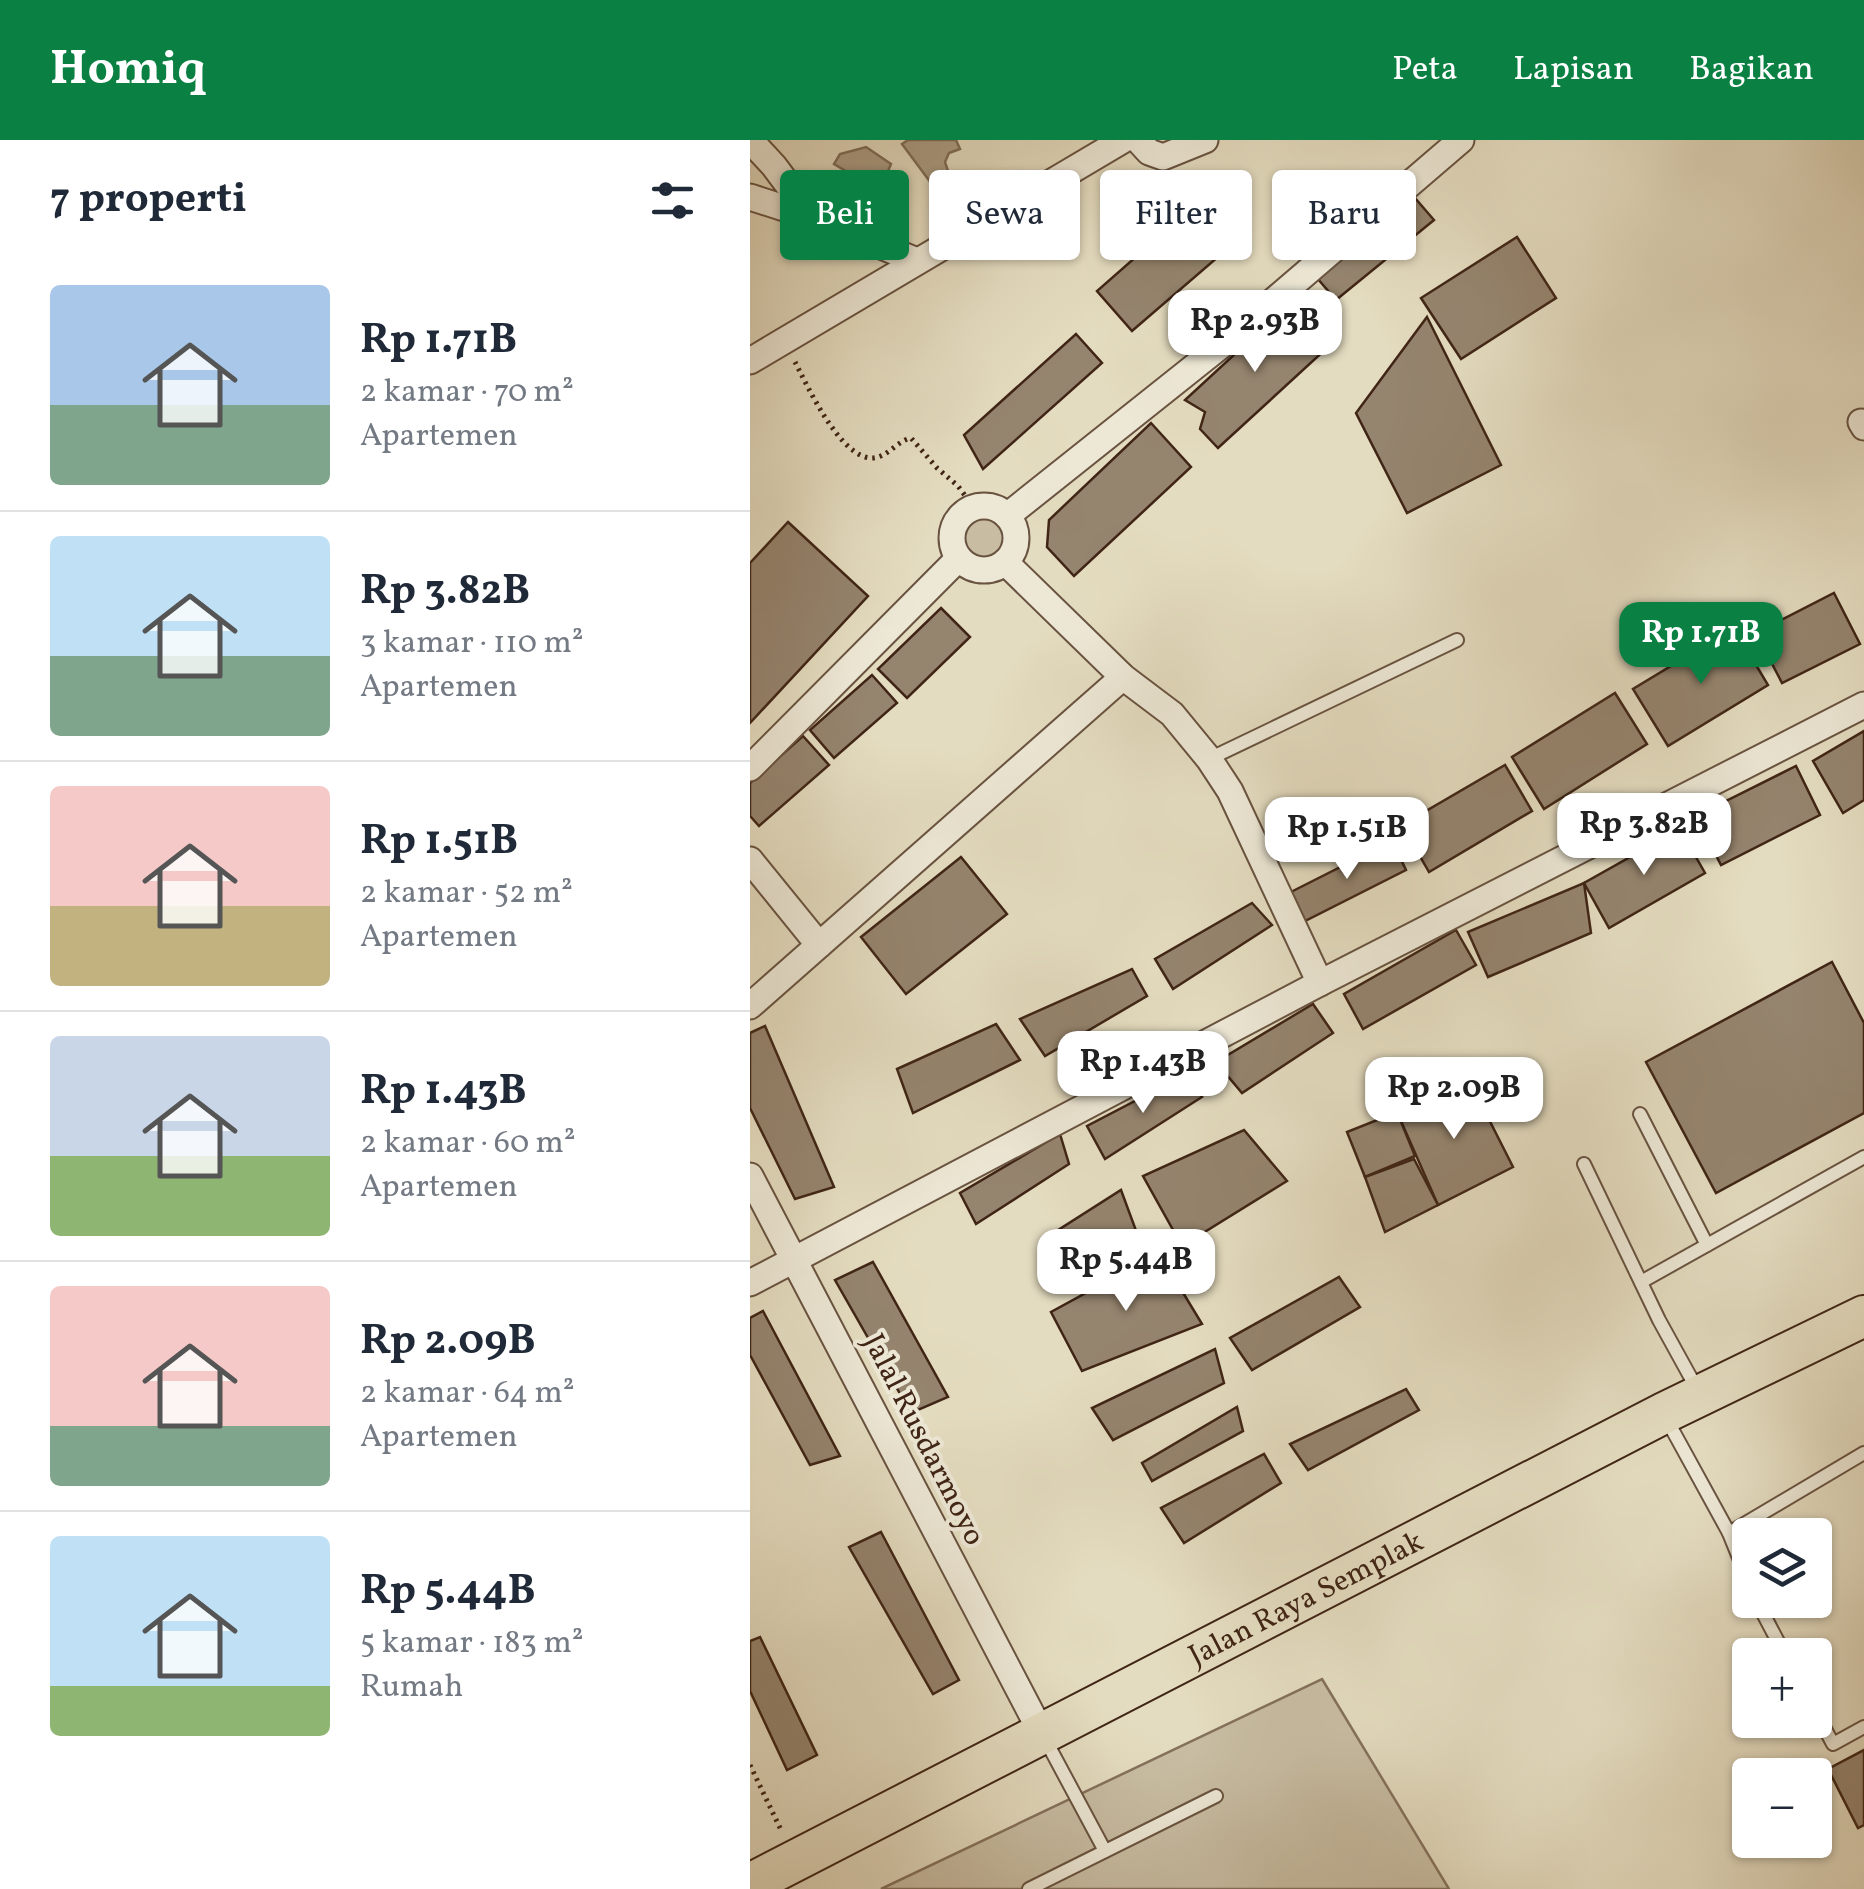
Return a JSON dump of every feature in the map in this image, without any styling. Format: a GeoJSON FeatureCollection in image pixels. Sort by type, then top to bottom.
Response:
{"type":"FeatureCollection","features":[{"type":"Feature","properties":{"kind":"main road","name":"Jalan Raya Semplak"},"geometry":{"type":"LineString","coordinates":[[750,1884],[1664,1413],[1864,1316]]}},
{"type":"Feature","properties":{"kind":"street"},"geometry":{"type":"LineString","coordinates":[[750,140],[780,174]]}},
{"type":"Feature","properties":{"kind":"street"},"geometry":{"type":"LineString","coordinates":[[750,362],[1123,140]]}},
{"type":"Feature","properties":{"kind":"street"},"geometry":{"type":"LineString","coordinates":[[1138,140],[1149,152],[1163,157],[1205,140]]}},
{"type":"Feature","properties":{"kind":"street"},"geometry":{"type":"LineString","coordinates":[[1008,516],[1228,340],[1461,140]]}},
{"type":"Feature","properties":{"kind":"street"},"geometry":{"type":"LineString","coordinates":[[750,197],[780,207]]}},
{"type":"Feature","properties":{"kind":"street"},"geometry":{"type":"LineString","coordinates":[[909,258],[917,261]]}},
{"type":"Feature","properties":{"kind":"street"},"geometry":{"type":"LineString","coordinates":[[986,506],[1008,516],[1014,527],[1013,552],[996,568],[976,569],[958,558],[952,542],[955,524],[974,508],[986,506]]}},
{"type":"Feature","properties":{"kind":"street"},"geometry":{"type":"LineString","coordinates":[[750,768],[958,558]]}},
{"type":"Feature","properties":{"kind":"street"},"geometry":{"type":"LineString","coordinates":[[1004,562],[1123,677],[1172,714],[1209,759],[1230,791],[1320,983]]}},
{"type":"Feature","properties":{"kind":"street"},"geometry":{"type":"LineString","coordinates":[[750,1006],[1123,677]]}},
{"type":"Feature","properties":{"kind":"street"},"geometry":{"type":"LineString","coordinates":[[750,1283],[1320,983],[1864,704]]}},
{"type":"Feature","properties":{"kind":"street"},"geometry":{"type":"LineString","coordinates":[[750,860],[819,945]]}},
{"type":"Feature","properties":{"kind":"street","name":"Jalal Rusdarmoyo"},"geometry":{"type":"LineString","coordinates":[[750,1176],[1041,1732]]}},
{"type":"Feature","properties":{"kind":"lane"},"geometry":{"type":"LineString","coordinates":[[1209,759],[1456,640]]}},
{"type":"Feature","properties":{"kind":"lane"},"geometry":{"type":"LineString","coordinates":[[1640,1114],[1707,1245]]}},
{"type":"Feature","properties":{"kind":"lane"},"geometry":{"type":"LineString","coordinates":[[1640,1282],[1864,1157]]}},
{"type":"Feature","properties":{"kind":"lane"},"geometry":{"type":"LineString","coordinates":[[1584,1164],[1700,1395]]}},
{"type":"Feature","properties":{"kind":"lane"},"geometry":{"type":"LineString","coordinates":[[1664,1413],[1732,1541]]}},
{"type":"Feature","properties":{"kind":"lane"},"geometry":{"type":"LineString","coordinates":[[1729,1534],[1864,1453]]}},
{"type":"Feature","properties":{"kind":"lane"},"geometry":{"type":"LineString","coordinates":[[1830,1738],[1833,1744],[1864,1728]]}},
{"type":"Feature","properties":{"kind":"lane"},"geometry":{"type":"LineString","coordinates":[[1041,1732],[1105,1851]]}},
{"type":"Feature","properties":{"kind":"lane"},"geometry":{"type":"LineString","coordinates":[[1029,1889],[1216,1796]]}},
{"type":"Feature","properties":{"kind":"path"},"geometry":{"type":"LineString","coordinates":[[783,341],[826,419],[844,441],[867,458],[880,457],[901,440],[911,438],[974,508]]}},
{"type":"Feature","properties":{"kind":"path"},"geometry":{"type":"LineString","coordinates":[[750,1765],[796,1861]]}},
{"type":"Feature","properties":{"kind":"shaded area"},"geometry":{"type":"Polygon","coordinates":[[[908,140],[956,140],[960,149],[949,153],[945,162],[948,170],[929,170],[929,180],[902,144],[908,140]]]}},
{"type":"Feature","properties":{"kind":"shaded area"},"geometry":{"type":"Polygon","coordinates":[[[866,147],[891,164],[888,170],[844,170],[834,164],[840,154],[866,147]]]}},
{"type":"Feature","properties":{"kind":"shaded area"},"geometry":{"type":"Polygon","coordinates":[[[982,513],[998,520],[1005,536],[998,552],[982,559],[966,552],[959,536],[966,520],[982,513]]]}},
{"type":"Feature","properties":{"kind":"shaded area"},"geometry":{"type":"Polygon","coordinates":[[[1322,1679],[1449,1889],[881,1889],[1322,1679]]]}},
{"type":"Feature","properties":{"kind":"building"},"geometry":{"type":"Polygon","coordinates":[[[1416,199],[1434,220],[1416,235],[1416,199]]]}},
{"type":"Feature","properties":{"kind":"building"},"geometry":{"type":"Polygon","coordinates":[[[1517,237],[1556,298],[1461,359],[1421,298],[1517,237]]]}},
{"type":"Feature","properties":{"kind":"building"},"geometry":{"type":"Polygon","coordinates":[[[1132,260],[1214,260],[1132,331],[1097,291],[1132,260]]]}},
{"type":"Feature","properties":{"kind":"building"},"geometry":{"type":"Polygon","coordinates":[[[1339,260],[1385,260],[1336,300],[1317,278],[1339,260]]]}},
{"type":"Feature","properties":{"kind":"building"},"geometry":{"type":"Polygon","coordinates":[[[1288,305],[1327,348],[1218,448],[1200,429],[1205,412],[1185,400],[1288,305]]]}},
{"type":"Feature","properties":{"kind":"building"},"geometry":{"type":"Polygon","coordinates":[[[1427,317],[1501,465],[1407,513],[1356,413],[1427,317]]]}},
{"type":"Feature","properties":{"kind":"building"},"geometry":{"type":"Polygon","coordinates":[[[1076,334],[1102,363],[983,469],[964,435],[1076,334]]]}},
{"type":"Feature","properties":{"kind":"building"},"geometry":{"type":"Polygon","coordinates":[[[1151,423],[1191,467],[1074,576],[1047,547],[1049,520],[1151,423]]]}},
{"type":"Feature","properties":{"kind":"building"},"geometry":{"type":"Polygon","coordinates":[[[788,522],[868,596],[750,723],[750,563],[788,522]]]}},
{"type":"Feature","properties":{"kind":"building"},"geometry":{"type":"Polygon","coordinates":[[[1834,593],[1860,644],[1782,683],[1756,633],[1834,593]]]}},
{"type":"Feature","properties":{"kind":"building"},"geometry":{"type":"Polygon","coordinates":[[[941,608],[970,637],[907,698],[878,669],[941,608]]]}},
{"type":"Feature","properties":{"kind":"building"},"geometry":{"type":"Polygon","coordinates":[[[1734,628],[1768,685],[1668,746],[1633,689],[1734,628]]]}},
{"type":"Feature","properties":{"kind":"building"},"geometry":{"type":"Polygon","coordinates":[[[872,675],[897,703],[834,758],[810,730],[872,675]]]}},
{"type":"Feature","properties":{"kind":"building"},"geometry":{"type":"Polygon","coordinates":[[[1615,693],[1647,744],[1544,809],[1512,757],[1615,693]]]}},
{"type":"Feature","properties":{"kind":"building"},"geometry":{"type":"Polygon","coordinates":[[[1864,731],[1864,800],[1843,813],[1813,761],[1864,731]]]}},
{"type":"Feature","properties":{"kind":"building"},"geometry":{"type":"Polygon","coordinates":[[[803,736],[829,765],[759,826],[750,816],[750,783],[803,736]]]}},
{"type":"Feature","properties":{"kind":"building"},"geometry":{"type":"Polygon","coordinates":[[[1505,765],[1532,811],[1429,872],[1402,825],[1505,765]]]}},
{"type":"Feature","properties":{"kind":"building"},"geometry":{"type":"Polygon","coordinates":[[[1796,766],[1820,815],[1721,865],[1696,816],[1796,766]]]}},
{"type":"Feature","properties":{"kind":"building"},"geometry":{"type":"Polygon","coordinates":[[[1680,829],[1705,873],[1609,928],[1584,883],[1680,829]]]}},
{"type":"Feature","properties":{"kind":"building"},"geometry":{"type":"Polygon","coordinates":[[[1392,841],[1406,870],[1301,923],[1287,894],[1392,841]]]}},
{"type":"Feature","properties":{"kind":"building"},"geometry":{"type":"Polygon","coordinates":[[[961,857],[1007,914],[906,994],[861,937],[961,857]]]}},
{"type":"Feature","properties":{"kind":"building"},"geometry":{"type":"Polygon","coordinates":[[[1584,883],[1591,933],[1488,977],[1468,932],[1584,883]]]}},
{"type":"Feature","properties":{"kind":"building"},"geometry":{"type":"Polygon","coordinates":[[[1252,903],[1272,925],[1173,989],[1155,959],[1252,903]]]}},
{"type":"Feature","properties":{"kind":"building"},"geometry":{"type":"Polygon","coordinates":[[[1456,930],[1476,965],[1363,1029],[1344,994],[1456,930]]]}},
{"type":"Feature","properties":{"kind":"building"},"geometry":{"type":"Polygon","coordinates":[[[1832,962],[1864,1023],[1864,1113],[1716,1193],[1646,1062],[1832,962]]]}},
{"type":"Feature","properties":{"kind":"building"},"geometry":{"type":"Polygon","coordinates":[[[1132,969],[1147,996],[1045,1056],[1020,1019],[1132,969]]]}},
{"type":"Feature","properties":{"kind":"building"},"geometry":{"type":"Polygon","coordinates":[[[1313,1004],[1333,1033],[1242,1093],[1216,1062],[1313,1004]]]}},
{"type":"Feature","properties":{"kind":"building"},"geometry":{"type":"Polygon","coordinates":[[[996,1024],[1020,1060],[913,1113],[897,1069],[996,1024]]]}},
{"type":"Feature","properties":{"kind":"building"},"geometry":{"type":"Polygon","coordinates":[[[765,1026],[834,1187],[795,1199],[750,1108],[750,1033],[765,1026]]]}},
{"type":"Feature","properties":{"kind":"building"},"geometry":{"type":"Polygon","coordinates":[[[1187,1074],[1202,1097],[1105,1159],[1087,1126],[1187,1074]]]}},
{"type":"Feature","properties":{"kind":"building"},"geometry":{"type":"Polygon","coordinates":[[[1469,1080],[1513,1167],[1438,1205],[1397,1112],[1469,1080]]]}},
{"type":"Feature","properties":{"kind":"building"},"geometry":{"type":"Polygon","coordinates":[[[1397,1112],[1415,1156],[1365,1177],[1347,1132],[1397,1112]]]}},
{"type":"Feature","properties":{"kind":"building"},"geometry":{"type":"Polygon","coordinates":[[[1244,1130],[1287,1181],[1182,1246],[1143,1176],[1244,1130]]]}},
{"type":"Feature","properties":{"kind":"building"},"geometry":{"type":"Polygon","coordinates":[[[1060,1134],[1069,1164],[976,1224],[960,1193],[1060,1134]]]}},
{"type":"Feature","properties":{"kind":"building"},"geometry":{"type":"Polygon","coordinates":[[[1414,1159],[1438,1205],[1385,1232],[1365,1177],[1414,1159]]]}},
{"type":"Feature","properties":{"kind":"building"},"geometry":{"type":"Polygon","coordinates":[[[1121,1190],[1138,1236],[1078,1277],[1052,1234],[1121,1190]]]}},
{"type":"Feature","properties":{"kind":"building"},"geometry":{"type":"Polygon","coordinates":[[[1159,1253],[1202,1324],[1082,1371],[1051,1312],[1159,1253]]]}},
{"type":"Feature","properties":{"kind":"building"},"geometry":{"type":"Polygon","coordinates":[[[873,1262],[948,1397],[911,1413],[835,1280],[873,1262]]]}},
{"type":"Feature","properties":{"kind":"building"},"geometry":{"type":"Polygon","coordinates":[[[1339,1277],[1360,1307],[1252,1370],[1230,1338],[1339,1277]]]}},
{"type":"Feature","properties":{"kind":"building"},"geometry":{"type":"Polygon","coordinates":[[[763,1311],[840,1456],[810,1465],[750,1355],[750,1318],[763,1311]]]}},
{"type":"Feature","properties":{"kind":"building"},"geometry":{"type":"Polygon","coordinates":[[[1215,1349],[1224,1383],[1113,1440],[1092,1408],[1215,1349]]]}},
{"type":"Feature","properties":{"kind":"building"},"geometry":{"type":"Polygon","coordinates":[[[1406,1389],[1419,1410],[1308,1470],[1290,1444],[1406,1389]]]}},
{"type":"Feature","properties":{"kind":"building"},"geometry":{"type":"Polygon","coordinates":[[[1237,1407],[1243,1431],[1152,1481],[1142,1463],[1237,1407]]]}},
{"type":"Feature","properties":{"kind":"building"},"geometry":{"type":"Polygon","coordinates":[[[1264,1454],[1281,1483],[1184,1543],[1161,1508],[1264,1454]]]}},
{"type":"Feature","properties":{"kind":"building"},"geometry":{"type":"Polygon","coordinates":[[[881,1532],[959,1680],[933,1694],[849,1547],[881,1532]]]}},
{"type":"Feature","properties":{"kind":"building"},"geometry":{"type":"Polygon","coordinates":[[[760,1637],[817,1755],[787,1770],[750,1691],[750,1641],[760,1637]]]}},
{"type":"Feature","properties":{"kind":"building"},"geometry":{"type":"Polygon","coordinates":[[[1864,1750],[1864,1825],[1858,1828],[1832,1777],[1832,1767],[1864,1750]]]}}]}
